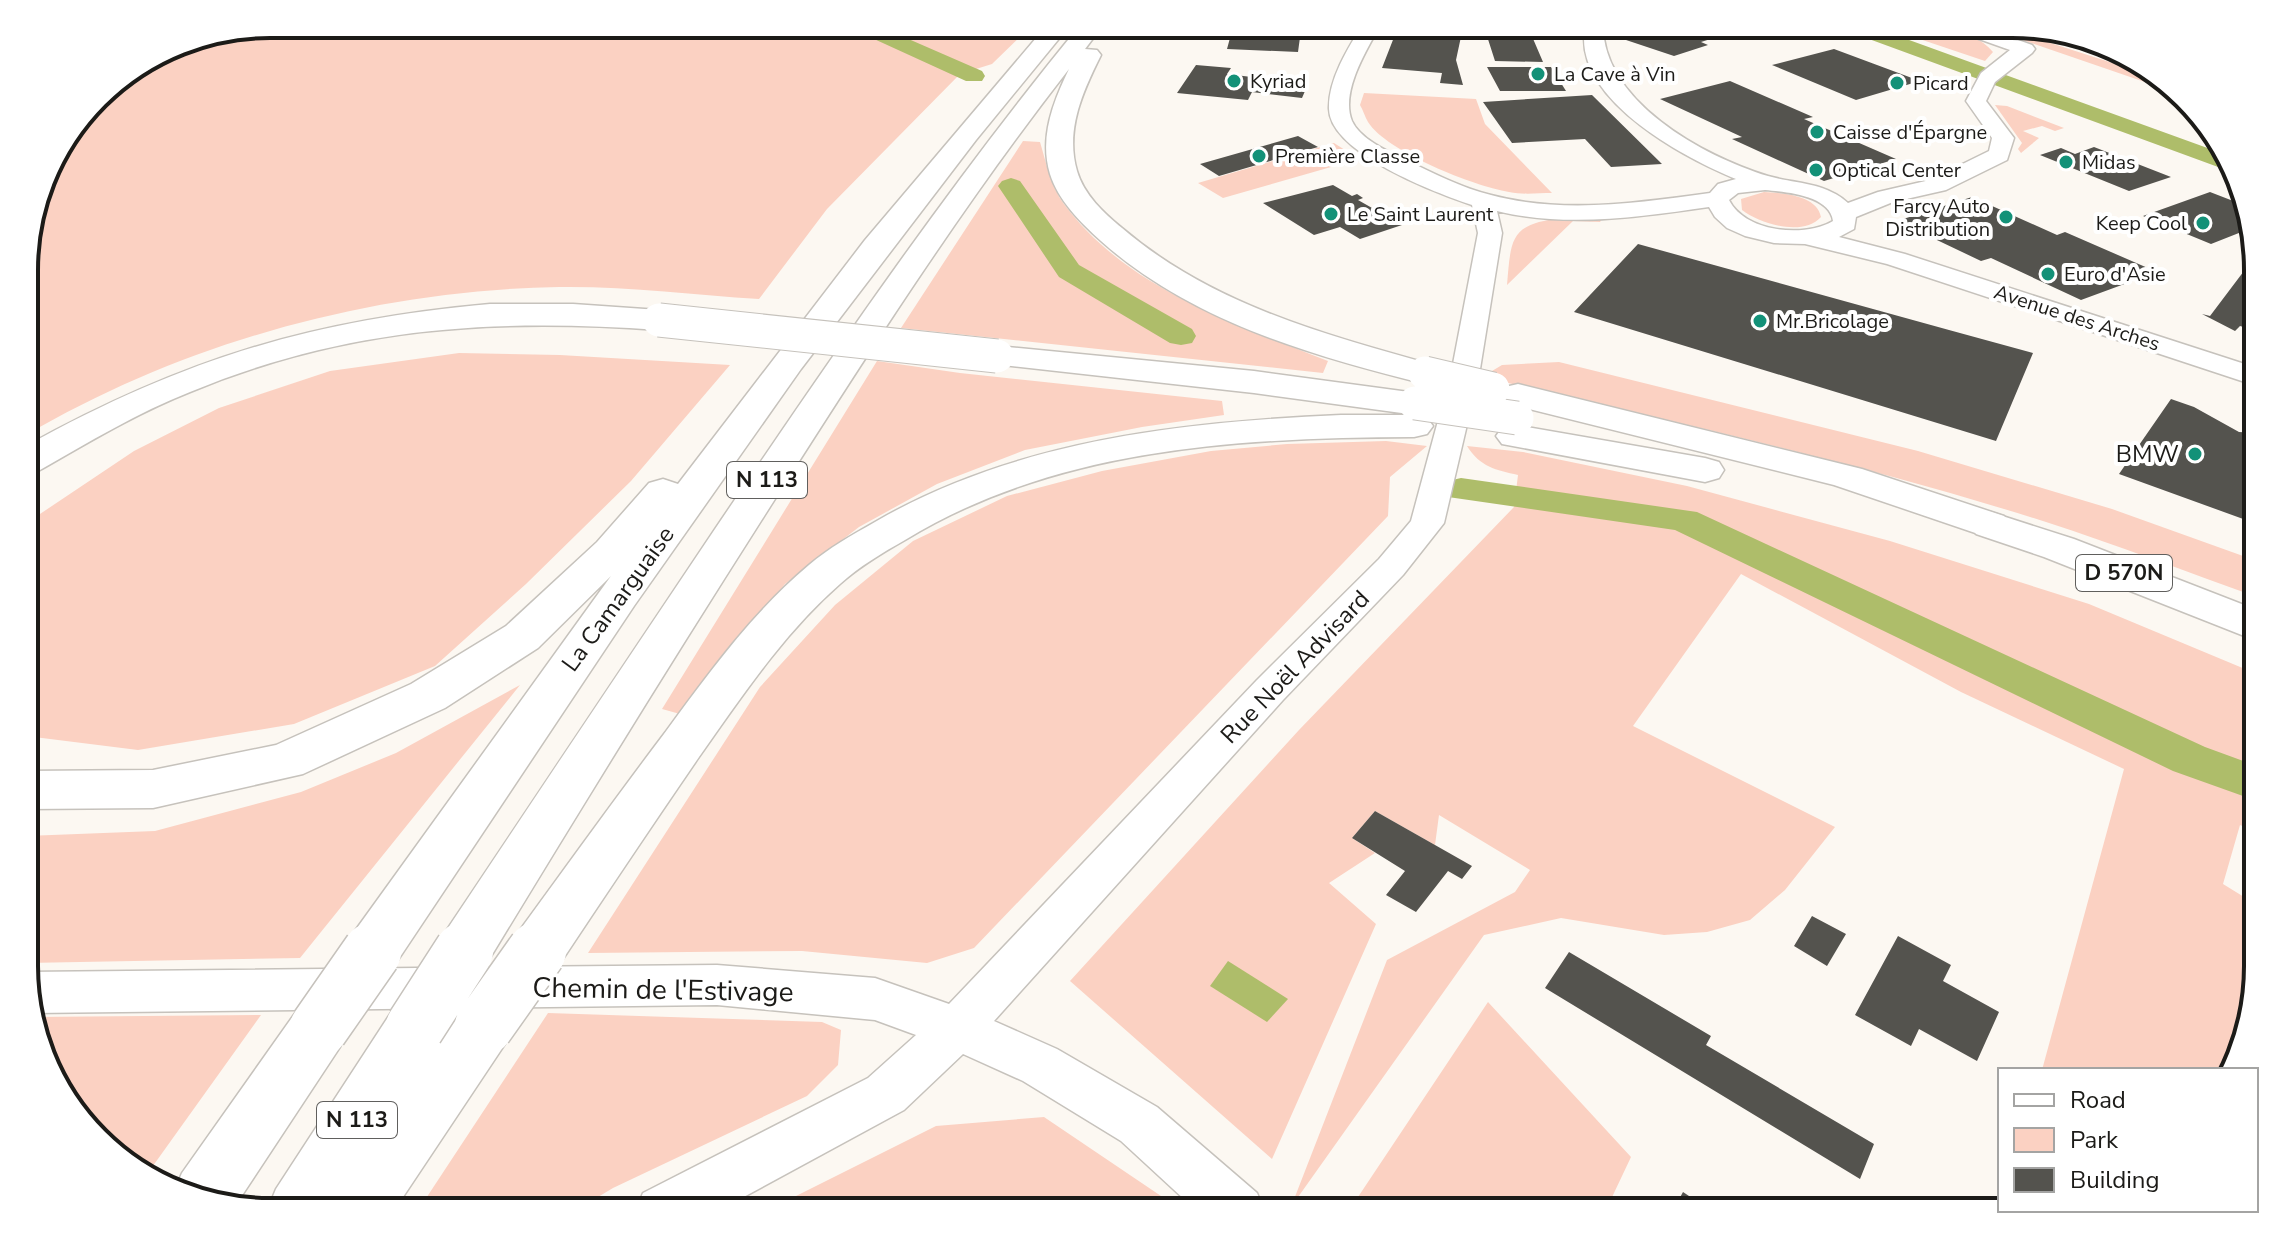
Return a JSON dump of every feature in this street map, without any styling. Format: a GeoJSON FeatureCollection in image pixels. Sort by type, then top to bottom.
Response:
{"type":"FeatureCollection","features":[{"type":"Feature","properties":{"kind":"main road","name":"La Camarguaise"},"geometry":{"type":"LineString","coordinates":[[209,1190],[612,606],[831,306],[989,105],[1048,38]]}},
{"type":"Feature","properties":{"kind":"main road","name":"N 113"},"geometry":{"type":"LineString","coordinates":[[308,1198],[629,690],[844,363],[1031,100],[1082,38]]}},
{"type":"Feature","properties":{"kind":"main road"},"geometry":{"type":"LineString","coordinates":[[1101,38],[1068,94],[1059,130],[1063,172],[1080,204],[1115,239],[1160,274],[1213,302],[1277,327],[1418,401]]}},
{"type":"Feature","properties":{"kind":"main road"},"geometry":{"type":"LineString","coordinates":[[38,792],[153,789],[286,761],[428,696],[522,637],[612,551],[759,377],[831,306]]}},
{"type":"Feature","properties":{"kind":"main road"},"geometry":{"type":"LineString","coordinates":[[38,455],[119,409],[260,351],[330,334],[430,317],[510,312],[659,320],[1254,382],[1517,416]]}},
{"type":"Feature","properties":{"kind":"main road"},"geometry":{"type":"LineString","coordinates":[[365,1198],[732,676],[794,604],[850,555],[918,517],[988,484],[1061,461],[1418,401],[1517,416]]}},
{"type":"Feature","properties":{"kind":"main road","name":"D 570N"},"geometry":{"type":"LineString","coordinates":[[1517,416],[1646,457],[1990,525],[2059,548],[2244,621]]}},
{"type":"Feature","properties":{"kind":"street"},"geometry":{"type":"LineString","coordinates":[[1364,38],[1354,54],[1339,103],[1341,122],[1356,138],[1389,161],[1483,201],[1537,210],[1654,209],[1765,183]]}},
{"type":"Feature","properties":{"kind":"street"},"geometry":{"type":"LineString","coordinates":[[1594,38],[1596,58],[1623,96],[1667,134],[1697,154],[1765,183],[1818,194],[1886,197]]}},
{"type":"Feature","properties":{"kind":"street"},"geometry":{"type":"LineString","coordinates":[[1812,238],[1827,235],[1845,219],[1886,197],[1938,185],[1999,155],[2003,138],[1976,101],[1977,92],[2001,63],[2025,49],[1994,38]]}},
{"type":"Feature","properties":{"kind":"street"},"geometry":{"type":"LineString","coordinates":[[1697,154],[1721,194],[1723,213],[1732,220]]}},
{"type":"Feature","properties":{"kind":"street","name":"Avenue des Arches"},"geometry":{"type":"LineString","coordinates":[[1818,194],[1896,259]]}},
{"type":"Feature","properties":{"kind":"street","name":"Rue Noël Advisard"},"geometry":{"type":"LineString","coordinates":[[689,1198],[886,1094],[957,1028],[1270,690],[1391,567],[1427,523],[1469,353],[1490,233],[1483,201]]}},
{"type":"Feature","properties":{"kind":"street","name":"Avenue des Arches"},"geometry":{"type":"LineString","coordinates":[[1654,209],[1732,220],[1769,234],[1812,238],[1896,259],[2244,373]]}},
{"type":"Feature","properties":{"kind":"street"},"geometry":{"type":"LineString","coordinates":[[1490,233],[1537,210]]}},
{"type":"Feature","properties":{"kind":"street","name":"Chemin de l'Estivage"},"geometry":{"type":"LineString","coordinates":[[40,993],[717,985],[875,999],[957,1028],[1040,1065],[1139,1124],[1222,1198]]}},
{"type":"Feature","properties":{"kind":"green space"},"geometry":{"type":"Polygon","coordinates":[[[255,38],[1019,38],[992,64],[960,74],[827,209],[759,299],[584,287],[490,290],[420,298],[283,327],[150,373],[38,429],[38,255],[46,210],[69,154],[106,106],[141,77],[195,50],[255,38]]]}},
{"type":"Feature","properties":{"kind":"green space"},"geometry":{"type":"Polygon","coordinates":[[[1917,38],[1976,38],[1993,52],[1985,61],[1917,38]]]}},
{"type":"Feature","properties":{"kind":"green space"},"geometry":{"type":"Polygon","coordinates":[[[2018,38],[2041,40],[2122,66],[2149,84],[2018,38]]]}},
{"type":"Feature","properties":{"kind":"green space"},"geometry":{"type":"Polygon","coordinates":[[[1364,93],[1476,99],[1485,124],[1552,193],[1520,193],[1494,188],[1454,175],[1412,156],[1393,145],[1368,122],[1360,105],[1364,93]]]}},
{"type":"Feature","properties":{"kind":"green space"},"geometry":{"type":"Polygon","coordinates":[[[1995,105],[2007,106],[2064,128],[2055,131],[2042,126],[2023,131],[2039,138],[2021,153],[2018,149],[2022,143],[1995,105]]]}},
{"type":"Feature","properties":{"kind":"green space"},"geometry":{"type":"Polygon","coordinates":[[[1023,141],[1040,142],[1059,197],[1089,233],[1118,259],[1184,300],[1328,361],[1323,373],[901,328],[1023,141]]]}},
{"type":"Feature","properties":{"kind":"green space"},"geometry":{"type":"Polygon","coordinates":[[[1334,143],[1359,159],[1223,198],[1198,183],[1334,143]]]}},
{"type":"Feature","properties":{"kind":"green space"},"geometry":{"type":"Polygon","coordinates":[[[1764,192],[1806,200],[1813,204],[1821,217],[1813,223],[1793,227],[1770,224],[1742,210],[1741,199],[1764,192]]]}},
{"type":"Feature","properties":{"kind":"green space"},"geometry":{"type":"Polygon","coordinates":[[[1562,218],[1603,218],[1600,222],[1573,221],[1507,285],[1516,236],[1532,224],[1562,218]]]}},
{"type":"Feature","properties":{"kind":"green space"},"geometry":{"type":"Polygon","coordinates":[[[459,353],[560,355],[730,365],[631,481],[526,584],[435,666],[294,724],[138,750],[38,738],[38,515],[134,451],[219,408],[330,371],[459,353]]]}},
{"type":"Feature","properties":{"kind":"green space"},"geometry":{"type":"Polygon","coordinates":[[[877,361],[1222,401],[1224,415],[1025,450],[937,484],[859,527],[785,584],[680,714],[662,709],[877,361]]]}},
{"type":"Feature","properties":{"kind":"green space"},"geometry":{"type":"Polygon","coordinates":[[[1559,362],[1918,451],[2112,509],[2244,556],[2244,592],[2073,531],[1906,481],[1482,377],[1502,365],[1559,362]]]}},
{"type":"Feature","properties":{"kind":"green space"},"geometry":{"type":"Polygon","coordinates":[[[1386,441],[1427,446],[1390,477],[1388,516],[974,948],[927,963],[802,951],[588,953],[760,687],[835,605],[913,541],[1007,496],[1102,471],[1211,451],[1287,444],[1386,441]]]}},
{"type":"Feature","properties":{"kind":"green space"},"geometry":{"type":"Polygon","coordinates":[[[1467,446],[1523,452],[1687,486],[1890,541],[2089,604],[2244,669],[2244,827],[2240,825],[2223,884],[2244,897],[2244,966],[2236,1026],[2220,1068],[2043,1068],[2124,769],[1961,692],[1741,574],[1633,726],[1835,827],[1785,890],[1750,920],[1707,932],[1664,935],[1561,918],[1484,935],[1294,1198],[1387,960],[1515,892],[1530,870],[1439,815],[1435,845],[1375,811],[1352,838],[1375,853],[1329,883],[1376,924],[1272,1159],[1070,981],[1299,730],[1514,507],[1518,475],[1483,463],[1467,446]]]}},
{"type":"Feature","properties":{"kind":"green space"},"geometry":{"type":"Polygon","coordinates":[[[520,685],[300,958],[38,963],[38,836],[155,831],[301,792],[396,753],[520,685]]]}},
{"type":"Feature","properties":{"kind":"green space"},"geometry":{"type":"Polygon","coordinates":[[[1488,1002],[1631,1157],[1612,1198],[1357,1198],[1488,1002]]]}},
{"type":"Feature","properties":{"kind":"green space"},"geometry":{"type":"Polygon","coordinates":[[[548,1013],[822,1022],[841,1030],[838,1065],[807,1096],[596,1198],[426,1198],[548,1013]]]}},
{"type":"Feature","properties":{"kind":"green space"},"geometry":{"type":"Polygon","coordinates":[[[261,1015],[153,1166],[117,1140],[77,1095],[50,1041],[44,1017],[261,1015]]]}},
{"type":"Feature","properties":{"kind":"green space"},"geometry":{"type":"Polygon","coordinates":[[[1044,1117],[1162,1198],[792,1198],[936,1126],[1044,1117]]]}},
{"type":"Feature","properties":{"kind":"shaded area"},"geometry":{"type":"Polygon","coordinates":[[[1228,961],[1288,999],[1267,1022],[1210,986],[1228,961]]]}},
{"type":"Feature","properties":{"kind":"building"},"geometry":{"type":"Polygon","coordinates":[[[1230,38],[1300,38],[1298,52],[1227,49],[1230,38]]]}},
{"type":"Feature","properties":{"kind":"building"},"geometry":{"type":"Polygon","coordinates":[[[1394,38],[1461,38],[1456,60],[1463,85],[1440,83],[1442,73],[1382,68],[1394,38]]]}},
{"type":"Feature","properties":{"kind":"building"},"geometry":{"type":"Polygon","coordinates":[[[1488,38],[1533,38],[1543,62],[1495,61],[1488,38]]]}},
{"type":"Feature","properties":{"kind":"building"},"geometry":{"type":"Polygon","coordinates":[[[1620,38],[1714,38],[1701,42],[1708,45],[1674,56],[1620,38]]]}},
{"type":"Feature","properties":{"kind":"building"},"geometry":{"type":"Polygon","coordinates":[[[1834,49],[1920,81],[1856,100],[1772,65],[1834,49]]]}},
{"type":"Feature","properties":{"kind":"building","name":"Kyriad"},"geometry":{"type":"Polygon","coordinates":[[[1196,65],[1231,68],[1227,74],[1308,84],[1302,98],[1252,92],[1248,100],[1177,93],[1196,65]]]}},
{"type":"Feature","properties":{"kind":"building"},"geometry":{"type":"Polygon","coordinates":[[[1487,67],[1551,67],[1566,91],[1500,91],[1487,67]]]}},
{"type":"Feature","properties":{"kind":"building"},"geometry":{"type":"Polygon","coordinates":[[[1730,81],[1813,117],[1804,119],[1896,159],[1824,181],[1732,139],[1742,137],[1660,99],[1730,81]]]}},
{"type":"Feature","properties":{"kind":"building"},"geometry":{"type":"Polygon","coordinates":[[[1592,95],[1662,164],[1611,167],[1585,139],[1512,143],[1483,102],[1592,95]]]}},
{"type":"Feature","properties":{"kind":"building","name":"Première Classe"},"geometry":{"type":"Polygon","coordinates":[[[1298,136],[1318,147],[1219,176],[1200,164],[1298,136]]]}},
{"type":"Feature","properties":{"kind":"building"},"geometry":{"type":"Polygon","coordinates":[[[2094,147],[2171,177],[2129,191],[2040,155],[2061,148],[2075,154],[2094,147]]]}},
{"type":"Feature","properties":{"kind":"building","name":"Le Saint Laurent"},"geometry":{"type":"Polygon","coordinates":[[[1333,185],[1352,196],[1357,194],[1363,198],[1358,200],[1402,225],[1360,239],[1340,227],[1314,235],[1263,203],[1333,185]]]}},
{"type":"Feature","properties":{"kind":"building","name":"Keep Cool"},"geometry":{"type":"Polygon","coordinates":[[[2210,192],[2234,201],[2240,232],[2211,244],[2143,216],[2210,192]]]}},
{"type":"Feature","properties":{"kind":"building"},"geometry":{"type":"Polygon","coordinates":[[[1972,197],[2057,235],[2065,232],[2157,272],[2081,300],[1991,258],[1981,261],[1897,221],[1972,197]]]}},
{"type":"Feature","properties":{"kind":"building","name":"Mr.Bricolage"},"geometry":{"type":"Polygon","coordinates":[[[1638,244],[2033,353],[1996,441],[1574,312],[1638,244]]]}},
{"type":"Feature","properties":{"kind":"building"},"geometry":{"type":"Polygon","coordinates":[[[2244,271],[2244,327],[2240,326],[2235,331],[2202,314],[2210,316],[2244,271]]]}},
{"type":"Feature","properties":{"kind":"building","name":"BMW"},"geometry":{"type":"Polygon","coordinates":[[[2171,399],[2194,407],[2244,432],[2244,519],[2119,474],[2171,399]]]}},
{"type":"Feature","properties":{"kind":"building"},"geometry":{"type":"Polygon","coordinates":[[[1375,811],[1472,866],[1462,879],[1448,871],[1416,912],[1386,895],[1405,871],[1352,838],[1375,811]]]}},
{"type":"Feature","properties":{"kind":"building"},"geometry":{"type":"Polygon","coordinates":[[[1812,916],[1846,934],[1827,966],[1794,946],[1812,916]]]}},
{"type":"Feature","properties":{"kind":"building"},"geometry":{"type":"Polygon","coordinates":[[[1898,936],[1951,965],[1943,981],[1999,1012],[1977,1061],[1919,1029],[1911,1046],[1855,1015],[1898,936]]]}},
{"type":"Feature","properties":{"kind":"building"},"geometry":{"type":"Polygon","coordinates":[[[1569,952],[1711,1036],[1706,1045],[1874,1144],[1860,1179],[1545,988],[1569,952]]]}},
{"type":"Feature","properties":{"kind":"waterway"},"geometry":{"type":"LineString","coordinates":[[888,38],[974,76]]}},
{"type":"Feature","properties":{"kind":"waterway"},"geometry":{"type":"LineString","coordinates":[[1884,38],[2216,160]]}},
{"type":"Feature","properties":{"kind":"waterway"},"geometry":{"type":"LineString","coordinates":[[1011,186],[1069,271],[1181,336]]}},
{"type":"Feature","properties":{"kind":"waterway"},"geometry":{"type":"LineString","coordinates":[[1461,489],[1684,520],[2189,759],[2244,779]]}},
{"type":"Feature","properties":{"kind":"place","name":"La Cave à Vin"},"geometry":{"type":"Point","coordinates":[1538,74]}},
{"type":"Feature","properties":{"kind":"place","name":"Kyriad"},"geometry":{"type":"Point","coordinates":[1234,81]}},
{"type":"Feature","properties":{"kind":"place","name":"Picard"},"geometry":{"type":"Point","coordinates":[1897,83]}},
{"type":"Feature","properties":{"kind":"place","name":"Caisse d'Épargne"},"geometry":{"type":"Point","coordinates":[1817,132]}},
{"type":"Feature","properties":{"kind":"place","name":"Première Classe"},"geometry":{"type":"Point","coordinates":[1259,156]}},
{"type":"Feature","properties":{"kind":"place","name":"Midas"},"geometry":{"type":"Point","coordinates":[2066,162]}},
{"type":"Feature","properties":{"kind":"place","name":"Optical Center"},"geometry":{"type":"Point","coordinates":[1816,170]}},
{"type":"Feature","properties":{"kind":"place","name":"Le Saint Laurent"},"geometry":{"type":"Point","coordinates":[1331,214]}},
{"type":"Feature","properties":{"kind":"place","name":"Farcy Auto Distribution"},"geometry":{"type":"Point","coordinates":[2006,217]}},
{"type":"Feature","properties":{"kind":"place","name":"Keep Cool"},"geometry":{"type":"Point","coordinates":[2203,223]}},
{"type":"Feature","properties":{"kind":"place","name":"Euro d'Asie"},"geometry":{"type":"Point","coordinates":[2048,274]}},
{"type":"Feature","properties":{"kind":"place","name":"Mr.Bricolage"},"geometry":{"type":"Point","coordinates":[1760,321]}},
{"type":"Feature","properties":{"kind":"place","name":"BMW"},"geometry":{"type":"Point","coordinates":[2195,454]}}]}
